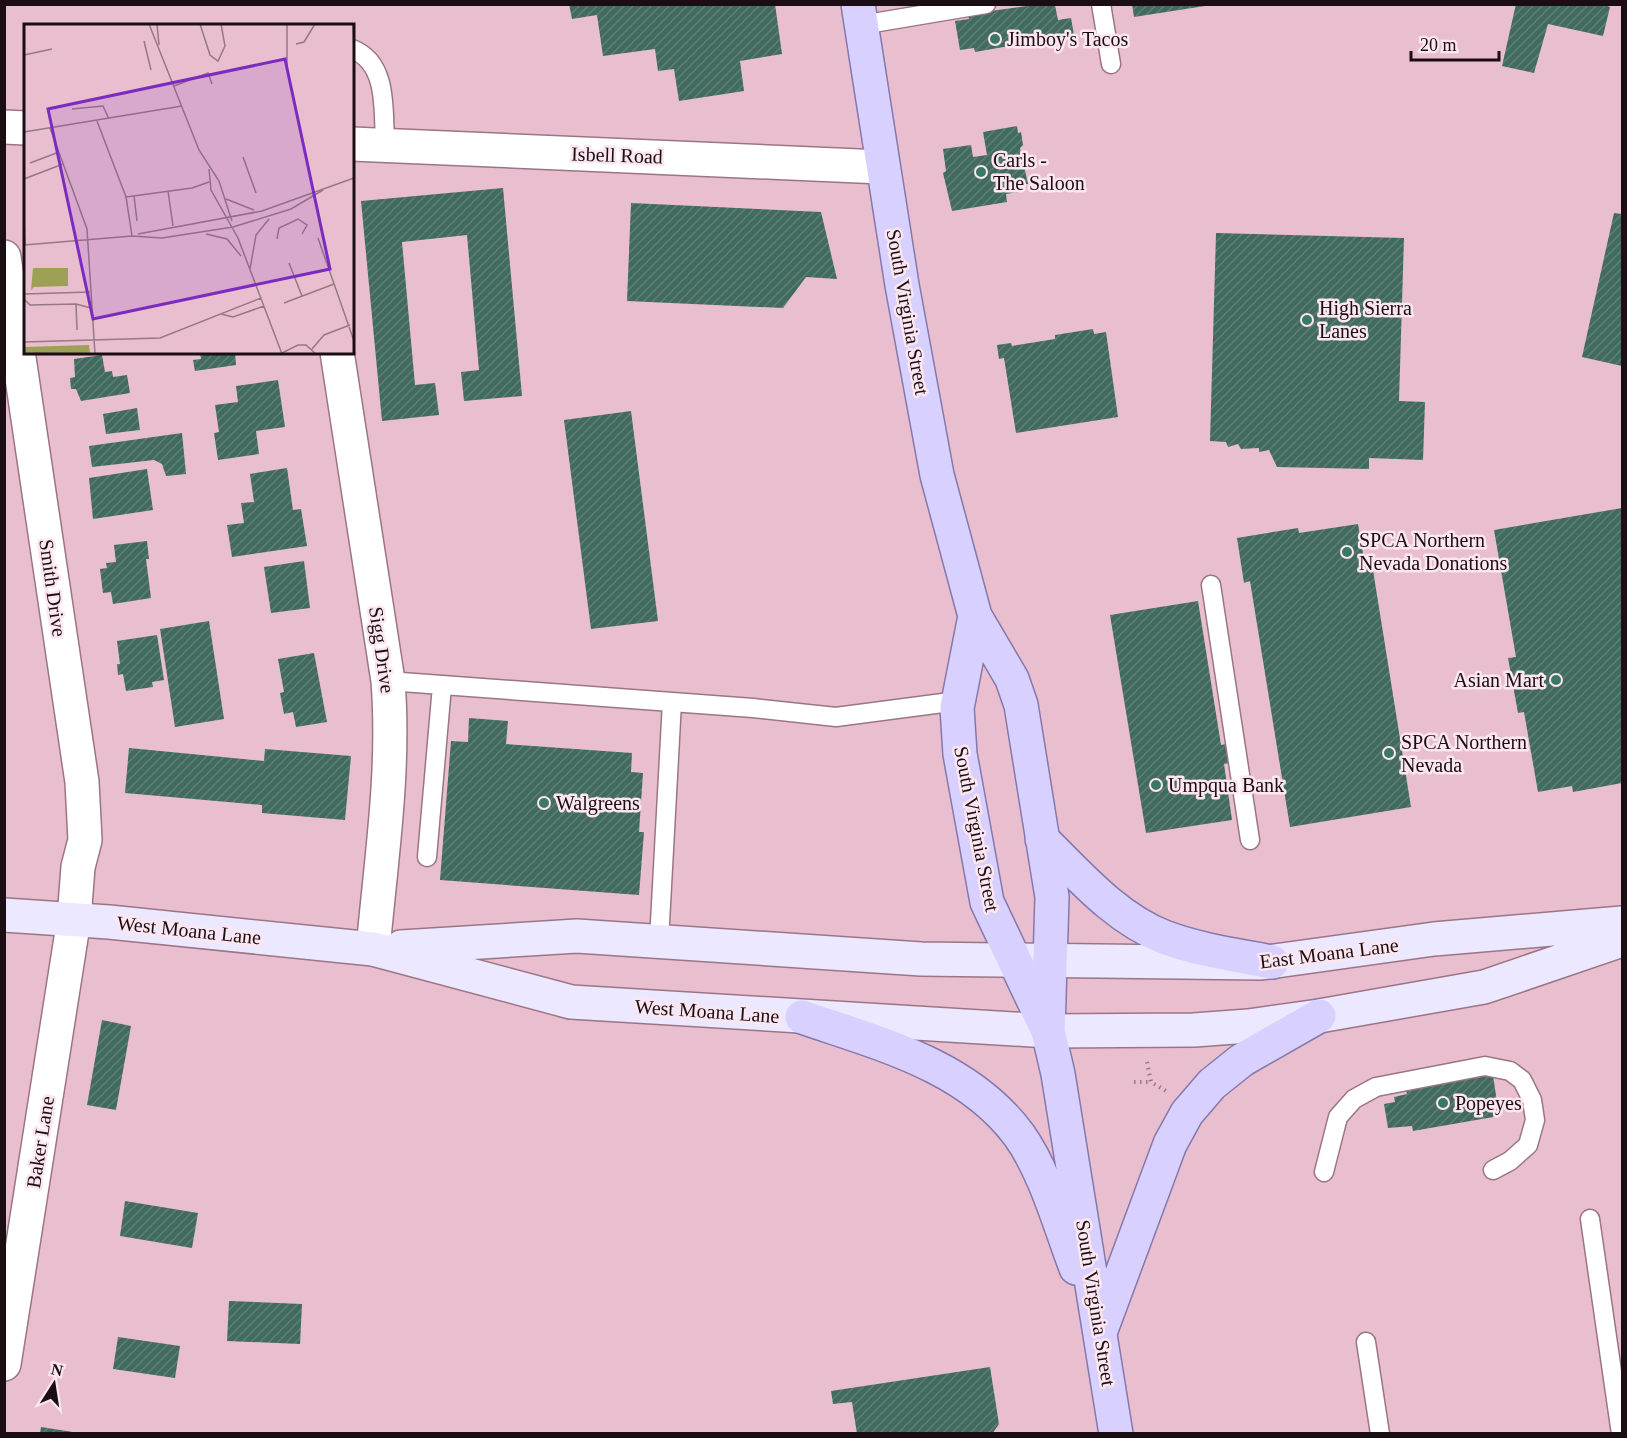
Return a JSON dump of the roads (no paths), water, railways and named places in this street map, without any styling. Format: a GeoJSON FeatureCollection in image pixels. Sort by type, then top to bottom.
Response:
{"type":"FeatureCollection","features":[{"type":"Feature","properties":{"kind":"main road","name":"South Virginia Street"},"geometry":{"type":"LineString","coordinates":[[859,15],[882,167],[937,475],[975,616],[1012,679],[1021,705],[1053,907],[1034,961]]}},
{"type":"Feature","properties":{"kind":"main road","name":"South Virginia Street"},"geometry":{"type":"LineString","coordinates":[[975,616],[958,701],[960,754],[987,902],[1034,961],[1065,1107],[1116,1434]]}},
{"type":"Feature","properties":{"kind":"main road"},"geometry":{"type":"LineString","coordinates":[[1042,839],[1101,896],[1133,920],[1163,937],[1200,948],[1272,962]]}},
{"type":"Feature","properties":{"kind":"main road","name":"West Moana Lane"},"geometry":{"type":"LineString","coordinates":[[4,915],[373,949],[571,1002],[1048,1031]]}},
{"type":"Feature","properties":{"kind":"main road","name":"East Moana Lane"},"geometry":{"type":"LineString","coordinates":[[1034,961],[1272,962],[1434,939],[1623,923]]}},
{"type":"Feature","properties":{"kind":"main road","name":"West Moana Lane"},"geometry":{"type":"LineString","coordinates":[[373,949],[544,936],[658,941],[921,959],[1034,961]]}},
{"type":"Feature","properties":{"kind":"main road"},"geometry":{"type":"LineString","coordinates":[[1048,1031],[1204,1029],[1319,1016],[1484,987],[1623,940]]}},
{"type":"Feature","properties":{"kind":"main road"},"geometry":{"type":"LineString","coordinates":[[1100,1332],[1170,1144],[1187,1113],[1212,1084],[1242,1060],[1319,1016]]}},
{"type":"Feature","properties":{"kind":"main road"},"geometry":{"type":"LineString","coordinates":[[802,1017],[911,1055],[956,1078],[992,1103],[1020,1136],[1042,1181],[1100,1332]]}},
{"type":"Feature","properties":{"kind":"street"},"geometry":{"type":"LineString","coordinates":[[4,127],[24,128]]}},
{"type":"Feature","properties":{"kind":"street","name":"Isbell Road"},"geometry":{"type":"LineString","coordinates":[[354,144],[882,167]]}},
{"type":"Feature","properties":{"kind":"street","name":"Smith Drive"},"geometry":{"type":"LineString","coordinates":[[4,257],[14,383],[82,782],[85,840],[78,867],[74,920]]}},
{"type":"Feature","properties":{"kind":"street","name":"Sigg Drive"},"geometry":{"type":"LineString","coordinates":[[337,354],[388,681],[391,716],[373,949]]}},
{"type":"Feature","properties":{"kind":"street","name":"Baker Lane"},"geometry":{"type":"LineString","coordinates":[[4,1365],[13,1257],[74,920]]}},
{"type":"Feature","properties":{"kind":"lane"},"geometry":{"type":"LineString","coordinates":[[859,15],[986,4]]}},
{"type":"Feature","properties":{"kind":"lane"},"geometry":{"type":"LineString","coordinates":[[1101,4],[1111,64]]}},
{"type":"Feature","properties":{"kind":"lane"},"geometry":{"type":"LineString","coordinates":[[354,50],[365,54],[381,80],[385,146]]}},
{"type":"Feature","properties":{"kind":"lane"},"geometry":{"type":"LineString","coordinates":[[1211,585],[1250,840]]}},
{"type":"Feature","properties":{"kind":"lane"},"geometry":{"type":"LineString","coordinates":[[388,681],[672,702],[836,717],[958,701]]}},
{"type":"Feature","properties":{"kind":"lane"},"geometry":{"type":"LineString","coordinates":[[427,857],[442,686]]}},
{"type":"Feature","properties":{"kind":"lane"},"geometry":{"type":"LineString","coordinates":[[658,941],[672,702]]}},
{"type":"Feature","properties":{"kind":"lane"},"geometry":{"type":"LineString","coordinates":[[1324,1172],[1338,1117],[1354,1099],[1376,1087],[1485,1066],[1510,1071],[1522,1080],[1532,1100],[1536,1120],[1528,1145],[1510,1161],[1492,1170]]}},
{"type":"Feature","properties":{"kind":"lane"},"geometry":{"type":"LineString","coordinates":[[1590,1218],[1621,1434]]}},
{"type":"Feature","properties":{"kind":"lane"},"geometry":{"type":"LineString","coordinates":[[1366,1342],[1380,1434]]}},
{"type":"Feature","properties":{"kind":"place","name":"Jimboy's Tacos"},"geometry":{"type":"Point","coordinates":[995,39]}},
{"type":"Feature","properties":{"kind":"place","name":"Carls - The Saloon"},"geometry":{"type":"Point","coordinates":[981,172]}},
{"type":"Feature","properties":{"kind":"place","name":"High Sierra Lanes"},"geometry":{"type":"Point","coordinates":[1307,320]}},
{"type":"Feature","properties":{"kind":"place","name":"SPCA Northern Nevada Donations"},"geometry":{"type":"Point","coordinates":[1347,552]}},
{"type":"Feature","properties":{"kind":"place","name":"Asian Mart"},"geometry":{"type":"Point","coordinates":[1556,680]}},
{"type":"Feature","properties":{"kind":"place","name":"SPCA Northern Nevada"},"geometry":{"type":"Point","coordinates":[1389,753]}},
{"type":"Feature","properties":{"kind":"place","name":"Umpqua Bank"},"geometry":{"type":"Point","coordinates":[1156,785]}},
{"type":"Feature","properties":{"kind":"place","name":"Walgreens"},"geometry":{"type":"Point","coordinates":[544,803]}},
{"type":"Feature","properties":{"kind":"place","name":"Popeyes"},"geometry":{"type":"Point","coordinates":[1443,1103]}}]}
